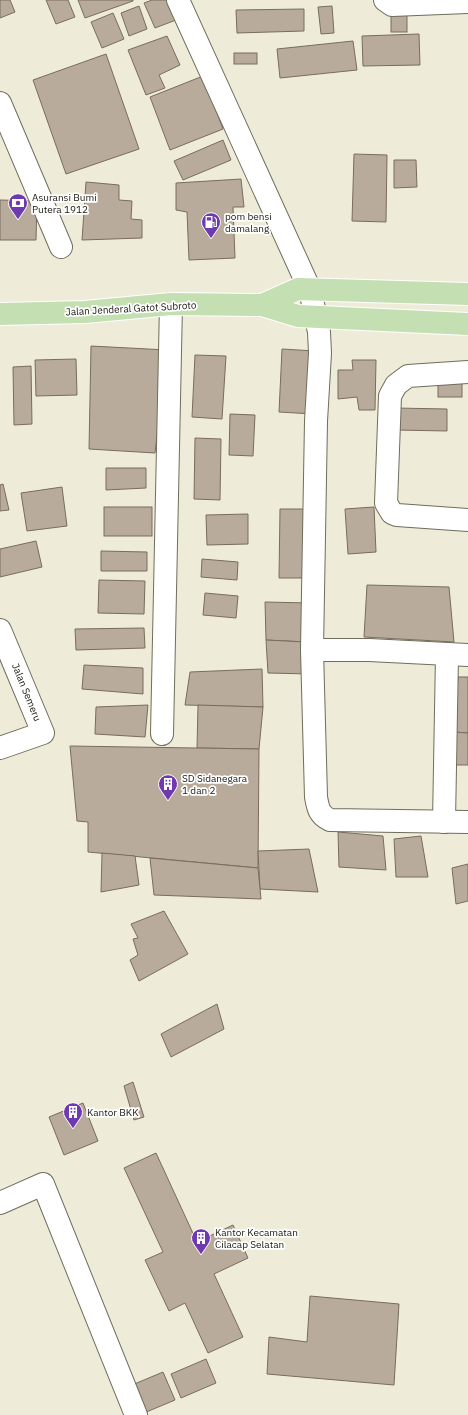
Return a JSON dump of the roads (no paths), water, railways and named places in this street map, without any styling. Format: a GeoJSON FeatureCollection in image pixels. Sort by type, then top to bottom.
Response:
{"type":"FeatureCollection","features":[{"type":"Feature","properties":{"kind":"main road","name":"Jalan Jenderal Gatot Subroto"},"geometry":{"type":"LineString","coordinates":[[262,304],[298,289],[468,294]]}},
{"type":"Feature","properties":{"kind":"main road","name":"Jalan Jenderal Gatot Subroto"},"geometry":{"type":"LineString","coordinates":[[0,314],[85,312],[172,304],[262,304],[298,316],[468,324]]}},
{"type":"Feature","properties":{"kind":"street"},"geometry":{"type":"LineString","coordinates":[[178,0],[310,290],[314,317],[319,332],[320,354],[316,421],[312,650],[316,797],[318,810],[322,816],[330,820],[468,822]]}},
{"type":"Feature","properties":{"kind":"street"},"geometry":{"type":"LineString","coordinates":[[385,0],[392,5],[468,2]]}},
{"type":"Feature","properties":{"kind":"street"},"geometry":{"type":"LineString","coordinates":[[0,103],[61,247]]}},
{"type":"Feature","properties":{"kind":"street"},"geometry":{"type":"LineString","coordinates":[[162,734],[172,304]]}},
{"type":"Feature","properties":{"kind":"street"},"geometry":{"type":"LineString","coordinates":[[468,372],[408,376],[396,385],[390,396],[386,503],[392,513],[396,515],[468,520]]}},
{"type":"Feature","properties":{"kind":"street","name":"Jalan Semeru"},"geometry":{"type":"LineString","coordinates":[[0,630],[43,733],[0,748]]}},
{"type":"Feature","properties":{"kind":"street"},"geometry":{"type":"LineString","coordinates":[[312,650],[369,650],[458,655],[444,822]]}},
{"type":"Feature","properties":{"kind":"street"},"geometry":{"type":"LineString","coordinates":[[0,1203],[43,1184],[136,1415]]}},
{"type":"Feature","properties":{"kind":"place","name":"Asuransi Bumi Putera 1912"},"geometry":{"type":"Point","coordinates":[18,220]}},
{"type":"Feature","properties":{"kind":"place","name":"pom bensi damalang"},"geometry":{"type":"Point","coordinates":[211,239]}},
{"type":"Feature","properties":{"kind":"place","name":"SD Sidanegara 1 dan 2"},"geometry":{"type":"Point","coordinates":[168,801]}},
{"type":"Feature","properties":{"kind":"place","name":"Kantor BKK"},"geometry":{"type":"Point","coordinates":[73,1129]}},
{"type":"Feature","properties":{"kind":"place","name":"Kantor Kecamatan Cilacap Selatan"},"geometry":{"type":"Point","coordinates":[201,1255]}}]}
